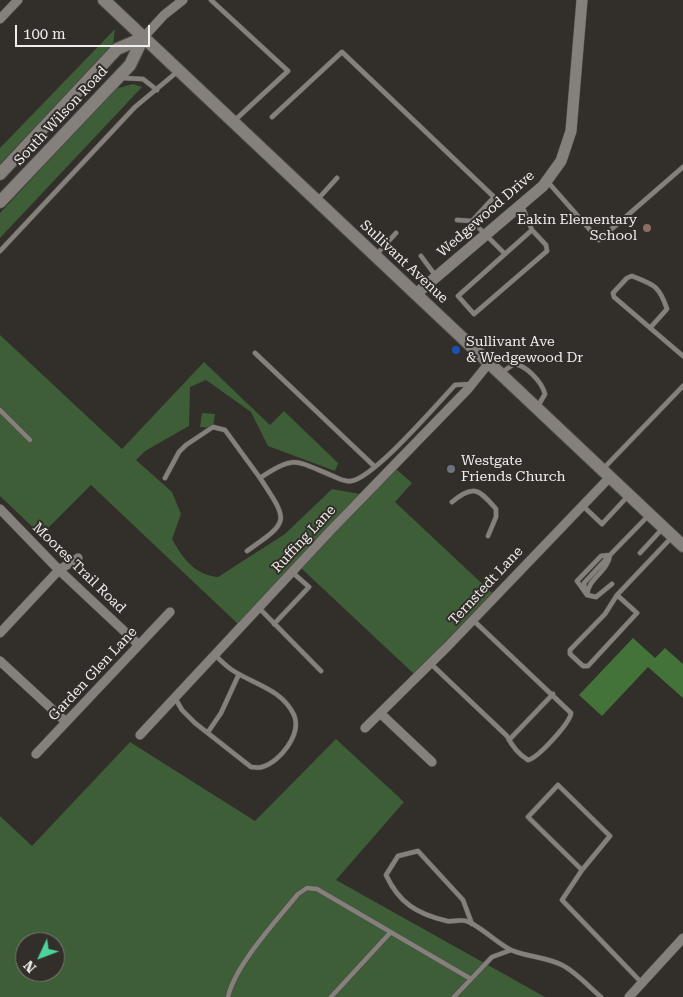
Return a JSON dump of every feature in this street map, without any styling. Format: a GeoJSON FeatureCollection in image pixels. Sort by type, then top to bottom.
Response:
{"type":"FeatureCollection","features":[{"type":"Feature","properties":{"kind":"main road","name":"Sullivant Avenue"},"geometry":{"type":"LineString","coordinates":[[104,0],[683,546]]}},
{"type":"Feature","properties":{"kind":"main road","name":"South Wilson Road"},"geometry":{"type":"LineString","coordinates":[[0,202],[130,65],[143,38]]}},
{"type":"Feature","properties":{"kind":"main road","name":"South Wilson Road"},"geometry":{"type":"LineString","coordinates":[[0,174],[117,50],[143,38]]}},
{"type":"Feature","properties":{"kind":"street"},"geometry":{"type":"LineString","coordinates":[[0,18],[18,0]]}},
{"type":"Feature","properties":{"kind":"street"},"geometry":{"type":"LineString","coordinates":[[143,38],[164,15],[183,0]]}},
{"type":"Feature","properties":{"kind":"street","name":"Wedgewood Drive"},"geometry":{"type":"LineString","coordinates":[[416,294],[547,181],[561,160],[571,131],[582,0]]}},
{"type":"Feature","properties":{"kind":"street","name":"Ruffing Lane"},"geometry":{"type":"LineString","coordinates":[[140,734],[472,384],[488,363]]}},
{"type":"Feature","properties":{"kind":"street","name":"Ternstedt Lane"},"geometry":{"type":"LineString","coordinates":[[365,728],[473,620],[582,505],[606,473]]}},
{"type":"Feature","properties":{"kind":"street","name":"Moores Trail Road"},"geometry":{"type":"LineString","coordinates":[[0,510],[59,570],[139,645]]}},
{"type":"Feature","properties":{"kind":"street"},"geometry":{"type":"LineString","coordinates":[[0,632],[59,570],[78,558]]}},
{"type":"Feature","properties":{"kind":"street","name":"Garden Glen Lane"},"geometry":{"type":"LineString","coordinates":[[36,754],[170,612]]}},
{"type":"Feature","properties":{"kind":"street"},"geometry":{"type":"LineString","coordinates":[[0,660],[66,722]]}},
{"type":"Feature","properties":{"kind":"street"},"geometry":{"type":"LineString","coordinates":[[380,713],[432,762]]}},
{"type":"Feature","properties":{"kind":"street"},"geometry":{"type":"LineString","coordinates":[[629,997],[641,982],[682,942]]}},
{"type":"Feature","properties":{"kind":"lane"},"geometry":{"type":"LineString","coordinates":[[211,0],[288,71],[233,122]]}},
{"type":"Feature","properties":{"kind":"lane"},"geometry":{"type":"LineString","coordinates":[[272,117],[342,52],[494,197],[472,221]]}},
{"type":"Feature","properties":{"kind":"lane"},"geometry":{"type":"LineString","coordinates":[[0,250],[135,107],[158,90],[178,71]]}},
{"type":"Feature","properties":{"kind":"lane"},"geometry":{"type":"LineString","coordinates":[[116,79],[142,79],[158,90]]}},
{"type":"Feature","properties":{"kind":"lane"},"geometry":{"type":"LineString","coordinates":[[547,181],[599,240],[683,168]]}},
{"type":"Feature","properties":{"kind":"lane"},"geometry":{"type":"LineString","coordinates":[[317,201],[337,178]]}},
{"type":"Feature","properties":{"kind":"lane"},"geometry":{"type":"LineString","coordinates":[[521,204],[532,230],[546,245],[547,252],[474,314],[458,296],[532,230]]}},
{"type":"Feature","properties":{"kind":"lane"},"geometry":{"type":"LineString","coordinates":[[457,220],[472,221],[505,254]]}},
{"type":"Feature","properties":{"kind":"lane"},"geometry":{"type":"LineString","coordinates":[[375,256],[396,233]]}},
{"type":"Feature","properties":{"kind":"lane"},"geometry":{"type":"LineString","coordinates":[[421,256],[436,277]]}},
{"type":"Feature","properties":{"kind":"lane"},"geometry":{"type":"LineString","coordinates":[[650,328],[667,309],[662,292],[654,285],[632,276],[627,278],[613,293],[614,297],[650,328],[683,356]]}},
{"type":"Feature","properties":{"kind":"lane"},"geometry":{"type":"LineString","coordinates":[[254,353],[374,466]]}},
{"type":"Feature","properties":{"kind":"lane"},"geometry":{"type":"LineString","coordinates":[[500,374],[514,364],[525,369],[544,388],[545,394],[536,408]]}},
{"type":"Feature","properties":{"kind":"lane"},"geometry":{"type":"LineString","coordinates":[[260,478],[288,461],[297,461],[350,481],[358,479],[388,456],[455,385],[472,384]]}},
{"type":"Feature","properties":{"kind":"lane"},"geometry":{"type":"LineString","coordinates":[[606,473],[683,386]]}},
{"type":"Feature","properties":{"kind":"lane"},"geometry":{"type":"LineString","coordinates":[[0,410],[30,440]]}},
{"type":"Feature","properties":{"kind":"lane"},"geometry":{"type":"LineString","coordinates":[[165,478],[179,452],[186,445],[213,426],[219,426],[225,430],[260,478],[280,509],[282,517],[280,526],[274,532],[247,551]]}},
{"type":"Feature","properties":{"kind":"lane"},"geometry":{"type":"LineString","coordinates":[[452,502],[465,491],[472,490],[478,492],[491,504],[496,509],[496,517],[488,536]]}},
{"type":"Feature","properties":{"kind":"lane"},"geometry":{"type":"LineString","coordinates":[[582,505],[602,524],[630,495]]}},
{"type":"Feature","properties":{"kind":"lane"},"geometry":{"type":"LineString","coordinates":[[587,594],[588,587],[609,564],[610,555],[650,514]]}},
{"type":"Feature","properties":{"kind":"lane"},"geometry":{"type":"LineString","coordinates":[[640,553],[668,532]]}},
{"type":"Feature","properties":{"kind":"lane"},"geometry":{"type":"LineString","coordinates":[[617,595],[637,613],[588,666],[583,666],[570,654],[570,650],[606,614],[617,595],[668,532]]}},
{"type":"Feature","properties":{"kind":"lane"},"geometry":{"type":"LineString","coordinates":[[610,555],[601,556],[577,581],[587,594],[596,597],[601,596],[612,584]]}},
{"type":"Feature","properties":{"kind":"lane"},"geometry":{"type":"LineString","coordinates":[[274,624],[308,587],[292,572]]}},
{"type":"Feature","properties":{"kind":"lane"},"geometry":{"type":"LineString","coordinates":[[259,608],[321,671]]}},
{"type":"Feature","properties":{"kind":"lane"},"geometry":{"type":"LineString","coordinates":[[430,663],[509,740],[511,745],[524,758],[528,760],[536,757],[570,718],[568,708],[473,620]]}},
{"type":"Feature","properties":{"kind":"lane"},"geometry":{"type":"LineString","coordinates":[[175,698],[182,710],[251,767],[261,768],[277,756],[295,733],[294,716],[285,704],[262,684],[239,674],[215,655]]}},
{"type":"Feature","properties":{"kind":"lane"},"geometry":{"type":"LineString","coordinates":[[208,732],[221,713],[239,674]]}},
{"type":"Feature","properties":{"kind":"lane"},"geometry":{"type":"LineString","coordinates":[[509,740],[553,694]]}},
{"type":"Feature","properties":{"kind":"lane"},"geometry":{"type":"LineString","coordinates":[[582,870],[528,817],[558,785],[610,836],[582,870],[562,900],[641,982]]}},
{"type":"Feature","properties":{"kind":"lane"},"geometry":{"type":"LineString","coordinates":[[472,924],[463,900],[418,851],[398,856],[386,875],[395,894],[416,910],[449,921],[467,920],[472,924],[511,950],[563,966],[601,997]]}},
{"type":"Feature","properties":{"kind":"lane"},"geometry":{"type":"LineString","coordinates":[[228,997],[231,987],[254,951],[298,894],[307,888],[318,889],[471,979]]}},
{"type":"Feature","properties":{"kind":"lane"},"geometry":{"type":"LineString","coordinates":[[331,997],[390,932]]}},
{"type":"Feature","properties":{"kind":"lane"},"geometry":{"type":"LineString","coordinates":[[454,997],[492,957],[511,950]]}},
{"type":"Feature","properties":{"kind":"green space"},"geometry":{"type":"Polygon","coordinates":[[[115,29],[113,45],[0,164],[0,148],[115,29]]]}},
{"type":"Feature","properties":{"kind":"green space"},"geometry":{"type":"Polygon","coordinates":[[[133,84],[142,87],[0,238],[0,213],[115,89],[133,84]]]}},
{"type":"Feature","properties":{"kind":"green space"},"geometry":{"type":"Polygon","coordinates":[[[0,335],[122,449],[204,362],[270,425],[284,411],[338,463],[335,471],[268,446],[251,412],[206,380],[190,387],[189,426],[145,451],[136,460],[172,492],[181,514],[172,539],[185,559],[203,573],[218,577],[285,534],[332,489],[360,494],[238,624],[91,485],[41,535],[0,496],[0,335]]]}},
{"type":"Feature","properties":{"kind":"green space"},"geometry":{"type":"Polygon","coordinates":[[[202,413],[215,414],[213,428],[200,427],[202,413]]]}},
{"type":"Feature","properties":{"kind":"green space"},"geometry":{"type":"Polygon","coordinates":[[[396,469],[412,483],[395,502],[492,593],[414,674],[301,568],[309,557],[396,469]]]}},
{"type":"Feature","properties":{"kind":"green space"},"geometry":{"type":"Polygon","coordinates":[[[633,638],[655,658],[665,648],[683,664],[683,698],[648,667],[602,716],[579,695],[633,638]]]}},
{"type":"Feature","properties":{"kind":"green space"},"geometry":{"type":"Polygon","coordinates":[[[336,739],[404,802],[336,880],[545,997],[0,997],[0,816],[32,846],[130,742],[255,821],[336,739]]]}},
{"type":"Feature","properties":{"kind":"place","name":"Eakin Elementary School"},"geometry":{"type":"Point","coordinates":[647,228]}},
{"type":"Feature","properties":{"kind":"place","name":"Sullivant Ave & Wedgewood Dr"},"geometry":{"type":"Point","coordinates":[456,350]}},
{"type":"Feature","properties":{"kind":"place","name":"Westgate Friends Church"},"geometry":{"type":"Point","coordinates":[451,469]}}]}
